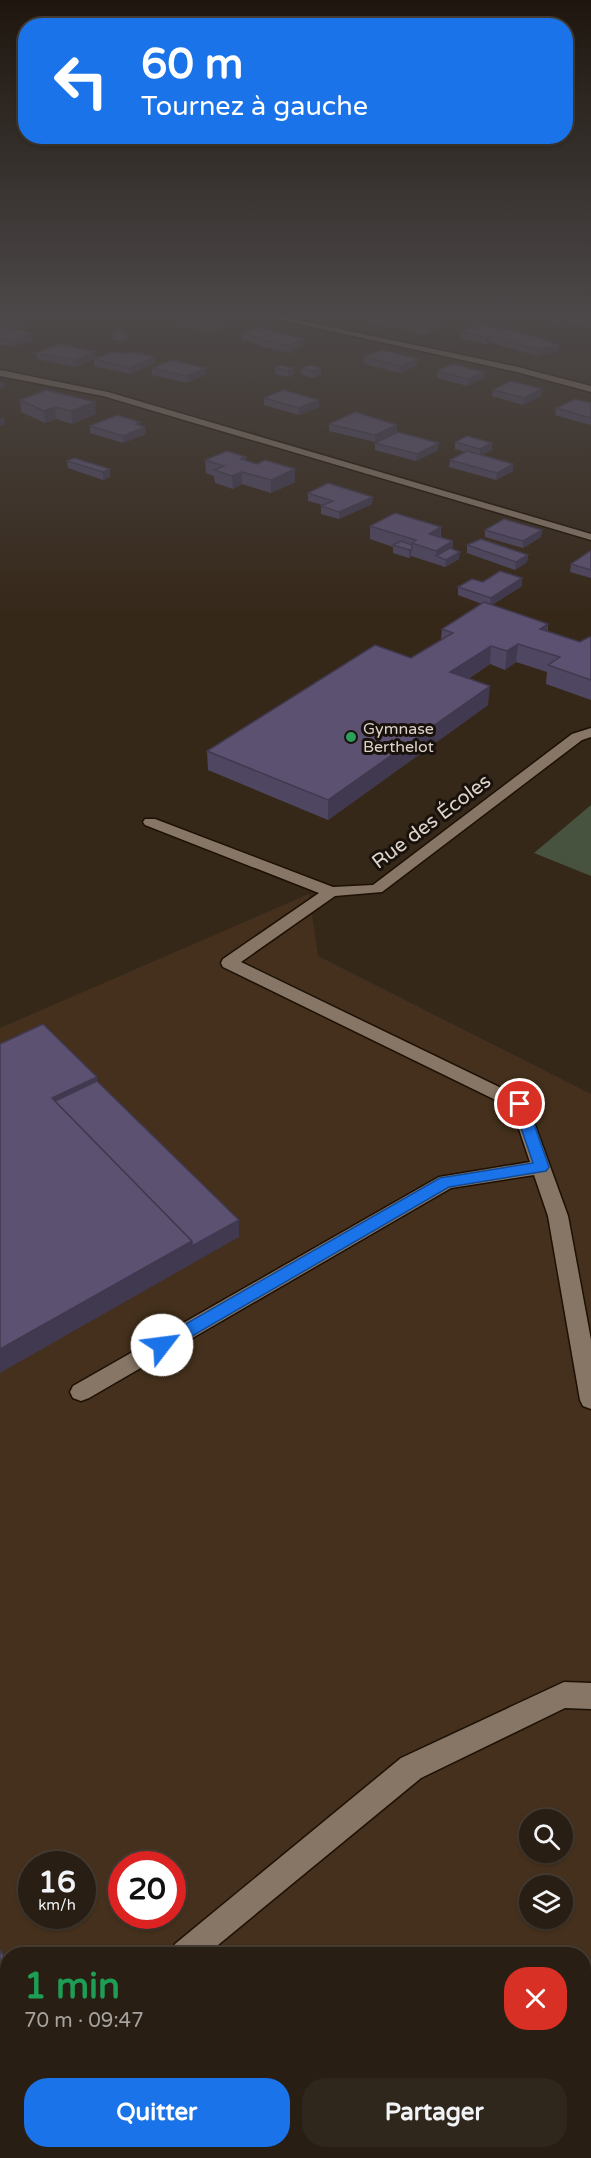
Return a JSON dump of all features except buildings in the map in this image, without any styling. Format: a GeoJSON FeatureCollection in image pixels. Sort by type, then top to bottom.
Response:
{"type":"FeatureCollection","features":[{"type":"Feature","properties":{"kind":"street"},"geometry":{"type":"LineString","coordinates":[[172,414],[591,537]]}},
{"type":"Feature","properties":{"kind":"street","name":"Rue des Écoles"},"geometry":{"type":"LineString","coordinates":[[332,892],[377,889],[577,737],[591,732]]}},
{"type":"Feature","properties":{"kind":"street"},"geometry":{"type":"LineString","coordinates":[[150,822],[332,892]]}},
{"type":"Feature","properties":{"kind":"street"},"geometry":{"type":"LineString","coordinates":[[332,892],[229,963],[520,1104],[558,1216],[591,1400]]}},
{"type":"Feature","properties":{"kind":"street"},"geometry":{"type":"LineString","coordinates":[[81,1392],[446,1182],[541,1167]]}},
{"type":"Feature","properties":{"kind":"street"},"geometry":{"type":"LineString","coordinates":[[194,1947],[411,1768],[564,1695],[591,1696]]}},
{"type":"Feature","properties":{"kind":"shaded area"},"geometry":{"type":"Polygon","coordinates":[[[309,894],[318,956],[591,1094],[591,1947],[0,1947],[0,1028],[309,894]]]}},
{"type":"Feature","properties":{"kind":"green space"},"geometry":{"type":"Polygon","coordinates":[[[591,805],[591,876],[534,853],[591,805]]]}},
{"type":"Feature","properties":{"kind":"place","name":"Gymnase Berthelot"},"geometry":{"type":"Point","coordinates":[351,737]}},
{"type":"Feature","properties":{"kind":"route"},"geometry":{"type":"LineString","coordinates":[[162,1345],[446,1182],[541,1167],[520,1104]]}}]}
